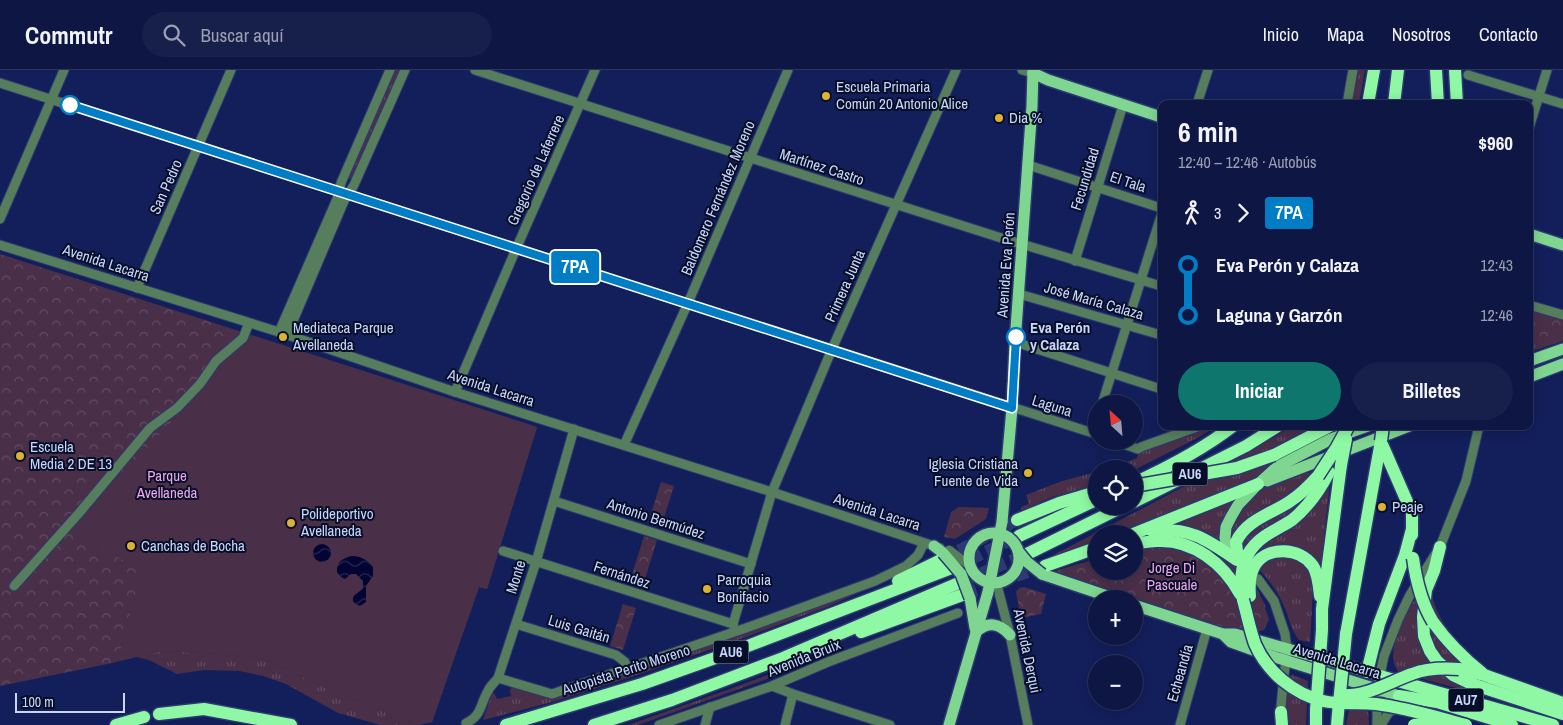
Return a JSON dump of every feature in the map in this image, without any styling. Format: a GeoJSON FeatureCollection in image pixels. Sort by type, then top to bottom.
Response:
{"type":"FeatureCollection","features":[{"type":"Feature","properties":{"kind":"highway"},"geometry":{"type":"LineString","coordinates":[[1369,100],[1374,70]]}},
{"type":"Feature","properties":{"kind":"highway"},"geometry":{"type":"LineString","coordinates":[[1394,100],[1398,70]]}},
{"type":"Feature","properties":{"kind":"highway"},"geometry":{"type":"LineString","coordinates":[[1436,70],[1438,100]]}},
{"type":"Feature","properties":{"kind":"highway"},"geometry":{"type":"LineString","coordinates":[[1455,70],[1457,100]]}},
{"type":"Feature","properties":{"kind":"highway","name":"AU6"},"geometry":{"type":"LineString","coordinates":[[1143,480],[1167,468],[1228,430]]}},
{"type":"Feature","properties":{"kind":"highway","name":"AU6"},"geometry":{"type":"LineString","coordinates":[[1143,498],[1246,446],[1272,430]]}},
{"type":"Feature","properties":{"kind":"highway"},"geometry":{"type":"LineString","coordinates":[[1143,484],[1236,468],[1274,455],[1322,430]]}},
{"type":"Feature","properties":{"kind":"highway"},"geometry":{"type":"LineString","coordinates":[[1238,558],[1236,542],[1245,530],[1260,518],[1286,504],[1323,474],[1346,430]]}},
{"type":"Feature","properties":{"kind":"highway"},"geometry":{"type":"LineString","coordinates":[[1322,609],[1347,430]]}},
{"type":"Feature","properties":{"kind":"highway"},"geometry":{"type":"LineString","coordinates":[[1338,719],[1346,634],[1382,430]]}},
{"type":"Feature","properties":{"kind":"highway"},"geometry":{"type":"LineString","coordinates":[[1381,441],[1412,513],[1412,558],[1421,599],[1433,622],[1448,642],[1480,674]]}},
{"type":"Feature","properties":{"kind":"highway"},"geometry":{"type":"LineString","coordinates":[[1323,474],[1323,484],[1307,506],[1286,524],[1260,540],[1248,553],[1243,562],[1240,576],[1256,644],[1265,660],[1274,672],[1289,686],[1299,692],[1328,702],[1376,704],[1402,708],[1466,725]]}},
{"type":"Feature","properties":{"kind":"highway"},"geometry":{"type":"LineString","coordinates":[[1143,530],[1258,484]]}},
{"type":"Feature","properties":{"kind":"highway"},"geometry":{"type":"LineString","coordinates":[[1017,520],[1059,502],[1088,494]]}},
{"type":"Feature","properties":{"kind":"highway"},"geometry":{"type":"LineString","coordinates":[[1019,536],[1088,504]]}},
{"type":"Feature","properties":{"kind":"highway"},"geometry":{"type":"LineString","coordinates":[[1023,552],[1104,515]]}},
{"type":"Feature","properties":{"kind":"highway"},"geometry":{"type":"LineString","coordinates":[[1367,672],[1378,624],[1405,555],[1412,529]]}},
{"type":"Feature","properties":{"kind":"highway"},"geometry":{"type":"LineString","coordinates":[[1143,532],[1175,530],[1200,536],[1238,558]]}},
{"type":"Feature","properties":{"kind":"highway"},"geometry":{"type":"LineString","coordinates":[[1143,543],[1165,541],[1183,545],[1199,551],[1212,559],[1227,574],[1245,598],[1272,658],[1278,667],[1293,680],[1315,691],[1324,694],[1353,696],[1414,673],[1444,668],[1480,674],[1563,703]]}},
{"type":"Feature","properties":{"kind":"highway"},"geometry":{"type":"LineString","coordinates":[[1440,547],[1434,571],[1426,590],[1423,617],[1424,636],[1430,651],[1437,661],[1453,675],[1472,684],[1563,714]]}},
{"type":"Feature","properties":{"kind":"highway"},"geometry":{"type":"LineString","coordinates":[[843,610],[938,551]]}},
{"type":"Feature","properties":{"kind":"highway"},"geometry":{"type":"LineString","coordinates":[[1044,570],[1088,551]]}},
{"type":"Feature","properties":{"kind":"highway"},"geometry":{"type":"LineString","coordinates":[[1245,598],[1255,566],[1260,559],[1274,552],[1285,551],[1304,556],[1312,565],[1319,585],[1322,609],[1316,725]]}},
{"type":"Feature","properties":{"kind":"highway"},"geometry":{"type":"LineString","coordinates":[[1069,558],[1088,554]]}},
{"type":"Feature","properties":{"kind":"highway","name":"Autopista Perito Moreno"},"geometry":{"type":"LineString","coordinates":[[506,725],[642,684],[732,652],[952,568]]}},
{"type":"Feature","properties":{"kind":"highway","name":"AU6"},"geometry":{"type":"LineString","coordinates":[[594,725],[672,700],[783,658],[881,626],[965,592]]}},
{"type":"Feature","properties":{"kind":"highway","name":"AU7"},"geometry":{"type":"LineString","coordinates":[[1380,676],[1553,725]]}},
{"type":"Feature","properties":{"kind":"highway","name":"AU7"},"geometry":{"type":"LineString","coordinates":[[1397,702],[1437,702],[1512,725]]}},
{"type":"Feature","properties":{"kind":"highway"},"geometry":{"type":"LineString","coordinates":[[159,714],[204,709],[282,724]]}},
{"type":"Feature","properties":{"kind":"highway"},"geometry":{"type":"LineString","coordinates":[[116,725],[144,717]]}},
{"type":"Feature","properties":{"kind":"highway"},"geometry":{"type":"LineString","coordinates":[[1414,725],[1439,722],[1466,725]]}},
{"type":"Feature","properties":{"kind":"main road"},"geometry":{"type":"LineString","coordinates":[[1029,71],[1048,80],[1158,116]]}},
{"type":"Feature","properties":{"kind":"main road","name":"Avenida Eva Perón"},"geometry":{"type":"LineString","coordinates":[[949,725],[976,632],[993,586],[1001,528],[1012,408],[1032,106],[1029,71]]}},
{"type":"Feature","properties":{"kind":"main road"},"geometry":{"type":"LineString","coordinates":[[1533,235],[1563,245]]}},
{"type":"Feature","properties":{"kind":"main road"},"geometry":{"type":"LineString","coordinates":[[1533,360],[1563,349]]}},
{"type":"Feature","properties":{"kind":"main road"},"geometry":{"type":"LineString","coordinates":[[1533,375],[1563,364]]}},
{"type":"Feature","properties":{"kind":"main road"},"geometry":{"type":"LineString","coordinates":[[1238,558],[1226,544],[1225,538],[1226,528],[1238,505],[1277,467],[1332,439],[1357,430]]}},
{"type":"Feature","properties":{"kind":"main road"},"geometry":{"type":"LineString","coordinates":[[1258,484],[1398,430]]}},
{"type":"Feature","properties":{"kind":"main road"},"geometry":{"type":"LineString","coordinates":[[1023,552],[1013,574],[993,586],[978,577],[970,566],[970,553],[975,542],[1001,528],[1023,552],[1027,562],[1094,590]]}},
{"type":"Feature","properties":{"kind":"main road"},"geometry":{"type":"LineString","coordinates":[[938,551],[961,574],[976,632],[984,626],[993,624],[1000,626],[1010,635]]}},
{"type":"Feature","properties":{"kind":"main road"},"geometry":{"type":"LineString","coordinates":[[1013,574],[1044,570]]}},
{"type":"Feature","properties":{"kind":"main road","name":"Avenida Lacarra"},"geometry":{"type":"LineString","coordinates":[[1143,608],[1223,634],[1231,642],[1380,676]]}},
{"type":"Feature","properties":{"kind":"main road","name":"Avenida Lacarra"},"geometry":{"type":"LineString","coordinates":[[1287,655],[1377,690],[1397,702]]}},
{"type":"Feature","properties":{"kind":"street"},"geometry":{"type":"LineString","coordinates":[[0,219],[64,70]]}},
{"type":"Feature","properties":{"kind":"street","name":"San Pedro"},"geometry":{"type":"LineString","coordinates":[[137,288],[231,70]]}},
{"type":"Feature","properties":{"kind":"street"},"geometry":{"type":"LineString","coordinates":[[283,334],[337,199],[340,183],[390,70]]}},
{"type":"Feature","properties":{"kind":"street"},"geometry":{"type":"LineString","coordinates":[[283,334],[340,210],[354,185],[405,70]]}},
{"type":"Feature","properties":{"kind":"street","name":"Martínez Castro"},"geometry":{"type":"LineString","coordinates":[[475,70],[896,205],[1158,285]]}},
{"type":"Feature","properties":{"kind":"street","name":"Gregorio de Laferrere"},"geometry":{"type":"LineString","coordinates":[[455,392],[595,70]]}},
{"type":"Feature","properties":{"kind":"street","name":"Baldomero Fernández Moreno"},"geometry":{"type":"LineString","coordinates":[[624,445],[688,303],[788,70]]}},
{"type":"Feature","properties":{"kind":"street","name":"Primera Junta"},"geometry":{"type":"LineString","coordinates":[[734,628],[772,492],[832,349],[956,70]]}},
{"type":"Feature","properties":{"kind":"street"},"geometry":{"type":"LineString","coordinates":[[1198,100],[1208,70]]}},
{"type":"Feature","properties":{"kind":"street"},"geometry":{"type":"LineString","coordinates":[[1348,100],[1353,70]]}},
{"type":"Feature","properties":{"kind":"street"},"geometry":{"type":"LineString","coordinates":[[1533,116],[1547,70]]}},
{"type":"Feature","properties":{"kind":"street"},"geometry":{"type":"LineString","coordinates":[[1468,75],[1563,104]]}},
{"type":"Feature","properties":{"kind":"street","name":"Laguna"},"geometry":{"type":"LineString","coordinates":[[0,83],[1088,431]]}},
{"type":"Feature","properties":{"kind":"street","name":"Fecundidad"},"geometry":{"type":"LineString","coordinates":[[1074,261],[1123,105]]}},
{"type":"Feature","properties":{"kind":"street","name":"El Tala"},"geometry":{"type":"LineString","coordinates":[[1028,165],[1158,207]]}},
{"type":"Feature","properties":{"kind":"street"},"geometry":{"type":"LineString","coordinates":[[1105,395],[1158,225]]}},
{"type":"Feature","properties":{"kind":"street","name":"Avenida Lacarra"},"geometry":{"type":"LineString","coordinates":[[0,245],[249,323],[455,392],[772,492],[938,551],[970,566]]}},
{"type":"Feature","properties":{"kind":"street","name":"José María Calaza"},"geometry":{"type":"LineString","coordinates":[[1019,294],[1158,334]]}},
{"type":"Feature","properties":{"kind":"street"},"geometry":{"type":"LineString","coordinates":[[1533,306],[1563,316]]}},
{"type":"Feature","properties":{"kind":"street"},"geometry":{"type":"LineString","coordinates":[[14,586],[80,512],[150,428],[177,408],[200,384],[216,361],[244,338],[249,323]]}},
{"type":"Feature","properties":{"kind":"street"},"geometry":{"type":"LineString","coordinates":[[1015,342],[1158,388]]}},
{"type":"Feature","properties":{"kind":"street","name":"Monte"},"geometry":{"type":"LineString","coordinates":[[466,723],[474,720],[477,716],[488,691],[498,678],[536,562],[574,429]]}},
{"type":"Feature","properties":{"kind":"street"},"geometry":{"type":"LineString","coordinates":[[1143,446],[1189,430]]}},
{"type":"Feature","properties":{"kind":"street"},"geometry":{"type":"LineString","coordinates":[[1379,725],[1377,690],[1384,656],[1410,595],[1440,547],[1466,481],[1478,430]]}},
{"type":"Feature","properties":{"kind":"street","name":"Antonio Bermúdez"},"geometry":{"type":"LineString","coordinates":[[554,501],[751,564]]}},
{"type":"Feature","properties":{"kind":"street"},"geometry":{"type":"LineString","coordinates":[[498,678],[552,694],[627,669],[734,628],[856,588],[896,572],[918,555],[938,551]]}},
{"type":"Feature","properties":{"kind":"street","name":"Fernández"},"geometry":{"type":"LineString","coordinates":[[502,552],[734,628]]}},
{"type":"Feature","properties":{"kind":"street"},"geometry":{"type":"LineString","coordinates":[[1258,579],[1274,601],[1285,634],[1287,655],[1281,721]]}},
{"type":"Feature","properties":{"kind":"street","name":"Avenida Derqui"},"geometry":{"type":"LineString","coordinates":[[993,586],[1010,635],[1028,725]]}},
{"type":"Feature","properties":{"kind":"street","name":"Avenida Bruix"},"geometry":{"type":"LineString","coordinates":[[659,725],[772,686],[828,662],[958,613]]}},
{"type":"Feature","properties":{"kind":"street","name":"Luis Gaitán"},"geometry":{"type":"LineString","coordinates":[[516,624],[616,655],[625,662],[627,669]]}},
{"type":"Feature","properties":{"kind":"street","name":"Echeandía"},"geometry":{"type":"LineString","coordinates":[[1180,725],[1207,629]]}},
{"type":"Feature","properties":{"kind":"street"},"geometry":{"type":"LineString","coordinates":[[772,686],[864,721],[890,725]]}},
{"type":"Feature","properties":{"kind":"street"},"geometry":{"type":"LineString","coordinates":[[784,725],[793,694]]}},
{"type":"Feature","properties":{"kind":"street"},"geometry":{"type":"LineString","coordinates":[[1379,725],[1397,702]]}},
{"type":"Feature","properties":{"kind":"street","name":"Avenida Lacarra"},"geometry":{"type":"LineString","coordinates":[[1397,702],[1417,720],[1426,725]]}},
{"type":"Feature","properties":{"kind":"street"},"geometry":{"type":"LineString","coordinates":[[705,725],[710,707]]}},
{"type":"Feature","properties":{"kind":"green space"},"geometry":{"type":"Polygon","coordinates":[[[393,70],[401,70],[352,179],[350,179],[347,175],[393,70]]]}},
{"type":"Feature","properties":{"kind":"green space"},"geometry":{"type":"Polygon","coordinates":[[[1357,70],[1365,70],[1360,100],[1352,100],[1357,70]]]}},
{"type":"Feature","properties":{"kind":"green space","name":"Polideportivo Avellaneda"},"geometry":{"type":"Polygon","coordinates":[[[0,254],[537,427],[487,589],[479,587],[432,722],[418,725],[344,696],[264,659],[246,655],[161,651],[0,686],[0,254]]]}},
{"type":"Feature","properties":{"kind":"green space"},"geometry":{"type":"Polygon","coordinates":[[[1533,310],[1563,319],[1563,341],[1533,351],[1533,310]]]}},
{"type":"Feature","properties":{"kind":"green space","name":"Polideportivo Avellaneda"},"geometry":{"type":"Polygon","coordinates":[[[254,336],[537,427],[487,589],[479,587],[432,722],[418,725],[344,696],[264,659],[246,655],[161,651],[136,657],[119,655],[142,570],[67,531],[254,336]]]}},
{"type":"Feature","properties":{"kind":"green space"},"geometry":{"type":"Polygon","coordinates":[[[1195,430],[1210,430],[1143,465],[1143,460],[1132,460],[1137,458],[1138,452],[1195,430]]]}},
{"type":"Feature","properties":{"kind":"green space"},"geometry":{"type":"Polygon","coordinates":[[[1286,430],[1307,430],[1272,448],[1276,459],[1337,430],[1256,482],[1141,525],[1111,525],[1130,515],[1143,515],[1143,508],[1246,454],[1286,430]]]}},
{"type":"Feature","properties":{"kind":"green space"},"geometry":{"type":"Polygon","coordinates":[[[1306,470],[1308,473],[1316,470],[1310,478],[1233,539],[1229,539],[1232,521],[1263,486],[1306,470]]]}},
{"type":"Feature","properties":{"kind":"green space"},"geometry":{"type":"Polygon","coordinates":[[[1088,474],[1088,487],[1052,497],[1021,511],[1021,507],[1029,504],[1026,495],[1062,481],[1088,474]]]}},
{"type":"Feature","properties":{"kind":"green space"},"geometry":{"type":"Polygon","coordinates":[[[661,482],[674,486],[661,527],[648,523],[661,482]]]}},
{"type":"Feature","properties":{"kind":"green space"},"geometry":{"type":"Polygon","coordinates":[[[1330,482],[1320,572],[1289,547],[1245,577],[1254,552],[1330,482]]]}},
{"type":"Feature","properties":{"kind":"green space"},"geometry":{"type":"Polygon","coordinates":[[[1308,492],[1304,503],[1276,525],[1237,576],[1143,543],[1143,536],[1146,534],[1239,545],[1249,531],[1308,492]]]}},
{"type":"Feature","properties":{"kind":"green space"},"geometry":{"type":"Polygon","coordinates":[[[1240,496],[1221,529],[1220,544],[1172,524],[1240,496]]]}},
{"type":"Feature","properties":{"kind":"green space"},"geometry":{"type":"Polygon","coordinates":[[[959,507],[989,508],[986,519],[955,539],[944,537],[951,512],[959,507]]]}},
{"type":"Feature","properties":{"kind":"green space"},"geometry":{"type":"Polygon","coordinates":[[[644,536],[657,540],[644,582],[631,578],[644,536]]]}},
{"type":"Feature","properties":{"kind":"green space"},"geometry":{"type":"Polygon","coordinates":[[[1088,537],[1088,544],[1044,563],[1042,561],[1088,537]]]}},
{"type":"Feature","properties":{"kind":"green space","name":"Jorge Di Pascuale"},"geometry":{"type":"Polygon","coordinates":[[[1159,545],[1194,553],[1225,578],[1254,583],[1266,607],[1269,619],[1264,630],[1254,632],[1242,631],[1216,626],[1143,602],[1143,590],[1107,590],[1054,571],[1088,561],[1088,580],[1143,580],[1143,548],[1159,545]]]}},
{"type":"Feature","properties":{"kind":"green space"},"geometry":{"type":"Polygon","coordinates":[[[1277,557],[1292,557],[1304,564],[1311,574],[1313,589],[1310,642],[1299,640],[1278,594],[1259,570],[1269,560],[1277,557]]]}},
{"type":"Feature","properties":{"kind":"green space"},"geometry":{"type":"Polygon","coordinates":[[[929,558],[935,558],[827,607],[746,637],[556,701],[483,720],[494,693],[497,699],[511,696],[510,689],[514,687],[552,698],[895,575],[929,558]]]}},
{"type":"Feature","properties":{"kind":"green space"},"geometry":{"type":"Polygon","coordinates":[[[1423,585],[1430,655],[1563,717],[1563,721],[1468,691],[1400,673],[1395,664],[1393,654],[1395,642],[1405,616],[1423,585]]]}},
{"type":"Feature","properties":{"kind":"green space"},"geometry":{"type":"Polygon","coordinates":[[[1024,587],[1046,594],[1041,614],[1021,618],[1016,592],[1019,588],[1024,587]]]}},
{"type":"Feature","properties":{"kind":"green space"},"geometry":{"type":"Polygon","coordinates":[[[1431,591],[1434,604],[1446,627],[1472,656],[1492,673],[1434,633],[1442,645],[1458,660],[1458,673],[1442,663],[1428,638],[1431,591]]]}},
{"type":"Feature","properties":{"kind":"green space"},"geometry":{"type":"Polygon","coordinates":[[[623,604],[636,608],[623,650],[610,646],[623,604]]]}},
{"type":"Feature","properties":{"kind":"green space"},"geometry":{"type":"Polygon","coordinates":[[[161,651],[246,655],[264,659],[344,696],[418,725],[380,725],[338,713],[286,684],[263,676],[240,671],[204,670],[177,674],[149,660],[136,657],[161,651]]]}},
{"type":"Feature","properties":{"kind":"green space"},"geometry":{"type":"Polygon","coordinates":[[[812,659],[764,680],[638,725],[628,725],[727,690],[812,659]]]}},
{"type":"Feature","properties":{"kind":"green space"},"geometry":{"type":"Polygon","coordinates":[[[1292,675],[1308,681],[1306,725],[1284,725],[1283,700],[1288,677],[1292,675]]]}},
{"type":"Feature","properties":{"kind":"green space"},"geometry":{"type":"Polygon","coordinates":[[[1353,690],[1368,707],[1369,725],[1346,725],[1353,690]]]}},
{"type":"Feature","properties":{"kind":"water"},"geometry":{"type":"Polygon","coordinates":[[[322,544],[328,547],[331,553],[328,559],[322,562],[316,559],[313,553],[316,547],[322,544]]]}},
{"type":"Feature","properties":{"kind":"water"},"geometry":{"type":"Polygon","coordinates":[[[352,556],[364,559],[373,567],[373,576],[366,586],[366,602],[360,606],[354,603],[353,598],[363,588],[363,581],[356,574],[351,574],[345,579],[337,572],[341,561],[352,556]]]}},
{"type":"Feature","properties":{"kind":"tunnel"},"geometry":{"type":"LineString","coordinates":[[943,559],[1017,520]]}},
{"type":"Feature","properties":{"kind":"tunnel"},"geometry":{"type":"LineString","coordinates":[[954,567],[1019,536]]}},
{"type":"Feature","properties":{"kind":"tunnel"},"geometry":{"type":"LineString","coordinates":[[961,582],[1027,554]]}},
{"type":"Feature","properties":{"kind":"tunnel"},"geometry":{"type":"LineString","coordinates":[[965,594],[1045,566]]}},
{"type":"Feature","properties":{"kind":"bus line","name":"7PA"},"geometry":{"type":"LineString","coordinates":[[70,105],[1012,408],[1016,337]]}},
{"type":"Feature","properties":{"kind":"place","name":"Escuela Primaria Común 20 Antonio Alice"},"geometry":{"type":"Point","coordinates":[826,96]}},
{"type":"Feature","properties":{"kind":"place","name":"Dia %"},"geometry":{"type":"Point","coordinates":[999,118]}},
{"type":"Feature","properties":{"kind":"place","name":"Mediateca Parque Avellaneda"},"geometry":{"type":"Point","coordinates":[283,337]}},
{"type":"Feature","properties":{"kind":"place","name":"Eva Perón y Calaza"},"geometry":{"type":"Point","coordinates":[1016,337]}},
{"type":"Feature","properties":{"kind":"place","name":"Escuela Media 2 DE 13"},"geometry":{"type":"Point","coordinates":[20,456]}},
{"type":"Feature","properties":{"kind":"place","name":"Iglesia Cristiana Fuente de Vida"},"geometry":{"type":"Point","coordinates":[1028,473]}},
{"type":"Feature","properties":{"kind":"place","name":"Peaje"},"geometry":{"type":"Point","coordinates":[1382,507]}},
{"type":"Feature","properties":{"kind":"place","name":"Polideportivo Avellaneda"},"geometry":{"type":"Point","coordinates":[291,523]}},
{"type":"Feature","properties":{"kind":"place","name":"Canchas de Bocha"},"geometry":{"type":"Point","coordinates":[131,546]}},
{"type":"Feature","properties":{"kind":"place","name":"Parroquia Bonifacio"},"geometry":{"type":"Point","coordinates":[707,589]}},
{"type":"Feature","properties":{"kind":"park label","name":"Parque Avellaneda"},"geometry":{"type":"Point","coordinates":[167,484]}}]}
